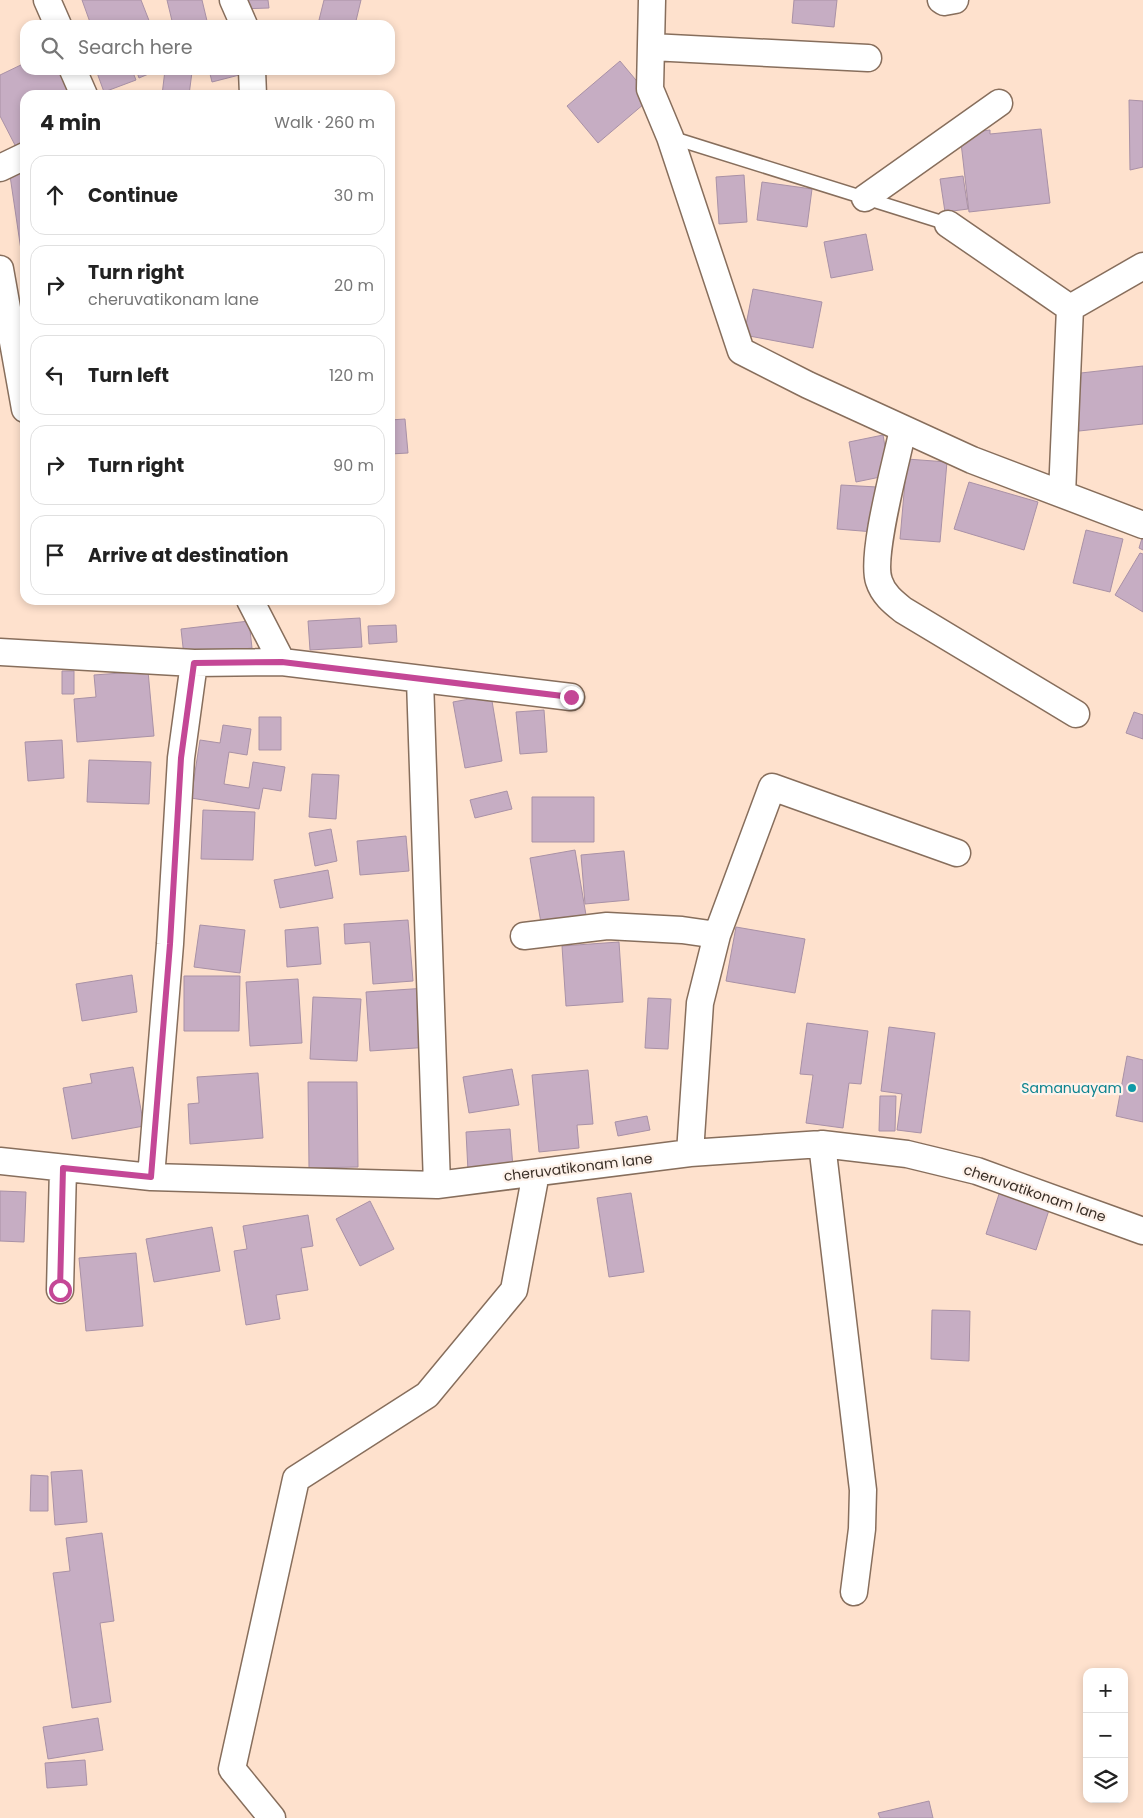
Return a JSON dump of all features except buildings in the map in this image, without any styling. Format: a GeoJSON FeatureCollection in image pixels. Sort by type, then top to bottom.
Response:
{"type":"FeatureCollection","features":[{"type":"Feature","properties":{"kind":"street"},"geometry":{"type":"LineString","coordinates":[[47,0],[56,20]]}},
{"type":"Feature","properties":{"kind":"street"},"geometry":{"type":"LineString","coordinates":[[233,0],[242,20]]}},
{"type":"Feature","properties":{"kind":"street"},"geometry":{"type":"LineString","coordinates":[[652,0],[650,89],[670,137],[741,351],[972,460],[1143,525]]}},
{"type":"Feature","properties":{"kind":"street"},"geometry":{"type":"LineString","coordinates":[[941,0],[944,2],[956,0]]}},
{"type":"Feature","properties":{"kind":"street"},"geometry":{"type":"LineString","coordinates":[[651,47],[868,58]]}},
{"type":"Feature","properties":{"kind":"street"},"geometry":{"type":"LineString","coordinates":[[75,75],[82,90]]}},
{"type":"Feature","properties":{"kind":"street"},"geometry":{"type":"LineString","coordinates":[[252,75],[253,90]]}},
{"type":"Feature","properties":{"kind":"street"},"geometry":{"type":"LineString","coordinates":[[865,198],[999,103]]}},
{"type":"Feature","properties":{"kind":"street"},"geometry":{"type":"LineString","coordinates":[[0,168],[20,158]]}},
{"type":"Feature","properties":{"kind":"street"},"geometry":{"type":"LineString","coordinates":[[948,224],[1070,308]]}},
{"type":"Feature","properties":{"kind":"street"},"geometry":{"type":"LineString","coordinates":[[1070,308],[1143,266]]}},
{"type":"Feature","properties":{"kind":"street"},"geometry":{"type":"LineString","coordinates":[[0,269],[20,380]]}},
{"type":"Feature","properties":{"kind":"street"},"geometry":{"type":"LineString","coordinates":[[1062,494],[1070,308]]}},
{"type":"Feature","properties":{"kind":"street"},"geometry":{"type":"LineString","coordinates":[[903,428],[877,554],[879,581],[886,596],[903,610],[1076,714]]}},
{"type":"Feature","properties":{"kind":"street"},"geometry":{"type":"LineString","coordinates":[[253,605],[282,662]]}},
{"type":"Feature","properties":{"kind":"street"},"geometry":{"type":"LineString","coordinates":[[0,652],[194,663],[282,662],[571,697]]}},
{"type":"Feature","properties":{"kind":"street"},"geometry":{"type":"LineString","coordinates":[[151,1177],[170,944],[181,758],[194,663]]}},
{"type":"Feature","properties":{"kind":"street"},"geometry":{"type":"LineString","coordinates":[[420,680],[437,1185]]}},
{"type":"Feature","properties":{"kind":"street"},"geometry":{"type":"LineString","coordinates":[[690,1153],[700,1003],[717,935],[772,787],[957,853]]}},
{"type":"Feature","properties":{"kind":"street"},"geometry":{"type":"LineString","coordinates":[[524,936],[607,926],[682,930],[717,935]]}},
{"type":"Feature","properties":{"kind":"street"},"geometry":{"type":"LineString","coordinates":[[822,1144],[864,1490],[862,1529],[854,1592]]}},
{"type":"Feature","properties":{"kind":"street","name":"cheruvatikonam lane"},"geometry":{"type":"LineString","coordinates":[[0,1161],[151,1177],[437,1185],[690,1153],[822,1144],[907,1154],[977,1171],[1143,1231]]}},
{"type":"Feature","properties":{"kind":"street"},"geometry":{"type":"LineString","coordinates":[[60,1290],[63,1168]]}},
{"type":"Feature","properties":{"kind":"street"},"geometry":{"type":"LineString","coordinates":[[272,1818],[232,1769],[296,1479],[427,1395],[514,1290],[536,1172]]}},
{"type":"Feature","properties":{"kind":"lane"},"geometry":{"type":"LineString","coordinates":[[670,137],[948,224]]}},
{"type":"Feature","properties":{"kind":"place","name":"Samanuayam"},"geometry":{"type":"Point","coordinates":[1132,1088]}},
{"type":"Feature","properties":{"kind":"route"},"geometry":{"type":"LineString","coordinates":[[60,1290],[63,1168],[151,1177],[170,944],[181,758],[194,663],[282,662],[571,697]]}}]}
